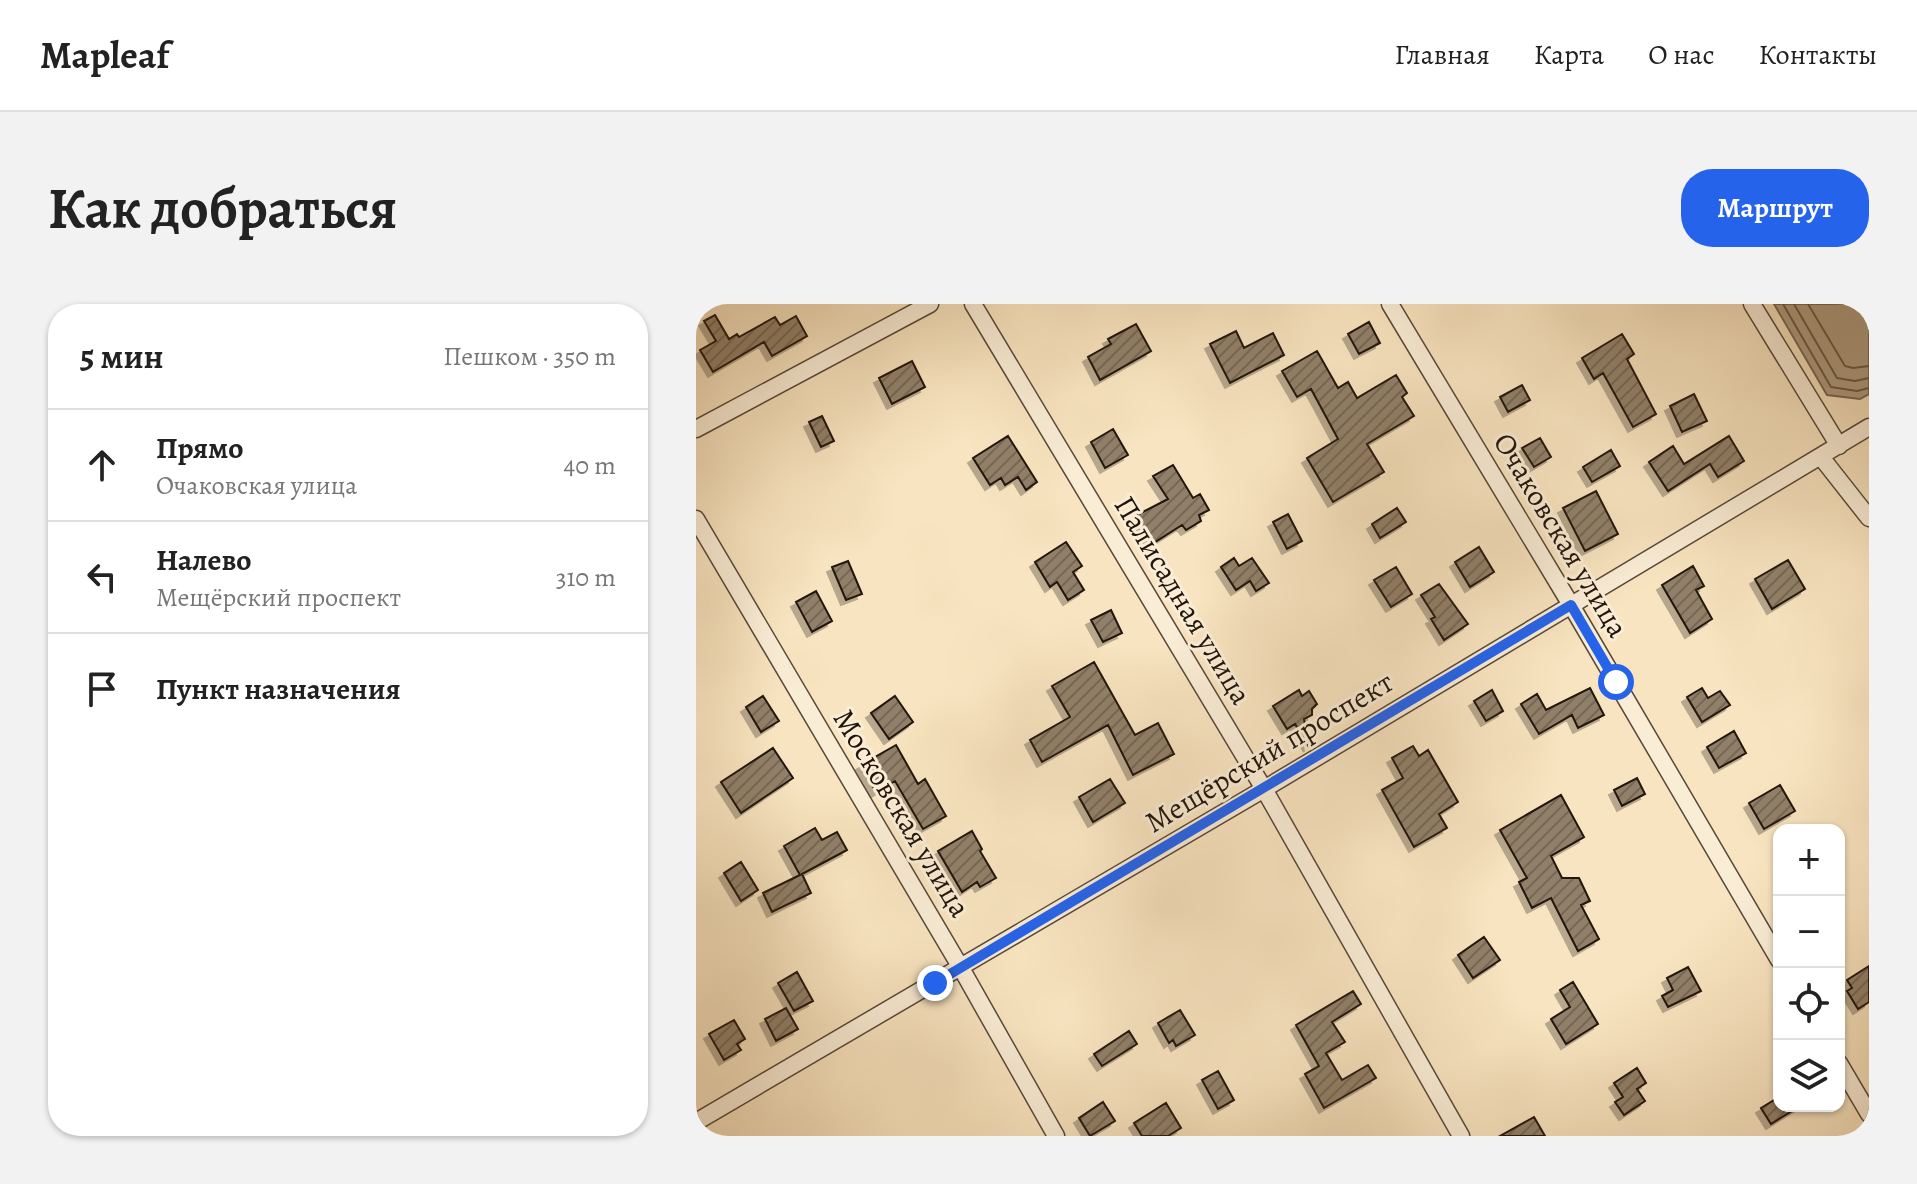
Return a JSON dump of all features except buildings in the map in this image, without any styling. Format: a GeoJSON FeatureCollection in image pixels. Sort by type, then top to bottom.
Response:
{"type":"FeatureCollection","features":[{"type":"Feature","properties":{"kind":"street"},"geometry":{"type":"LineString","coordinates":[[696,429],[930,304]]}},
{"type":"Feature","properties":{"kind":"street","name":"Палисадная улица"},"geometry":{"type":"LineString","coordinates":[[973,304],[1264,789],[1461,1136]]}},
{"type":"Feature","properties":{"kind":"street","name":"Очаковская улица"},"geometry":{"type":"LineString","coordinates":[[1390,304],[1773,950]]}},
{"type":"Feature","properties":{"kind":"street"},"geometry":{"type":"LineString","coordinates":[[1752,304],[1839,446]]}},
{"type":"Feature","properties":{"kind":"street","name":"Мещёрский проспект"},"geometry":{"type":"LineString","coordinates":[[696,1122],[1264,789],[1869,427]]}},
{"type":"Feature","properties":{"kind":"street"},"geometry":{"type":"LineString","coordinates":[[1821,457],[1869,518]]}},
{"type":"Feature","properties":{"kind":"street","name":"Московская улица"},"geometry":{"type":"LineString","coordinates":[[696,519],[961,968],[1056,1136]]}},
{"type":"Feature","properties":{"kind":"street"},"geometry":{"type":"LineString","coordinates":[[1845,1073],[1869,1114]]}},
{"type":"Feature","properties":{"kind":"water"},"geometry":{"type":"Polygon","coordinates":[[[1774,304],[1869,304],[1869,394],[1860,399],[1827,395],[1774,304]]]}},
{"type":"Feature","properties":{"kind":"route"},"geometry":{"type":"LineString","coordinates":[[935,983],[1571,605],[1616,682]]}}]}
